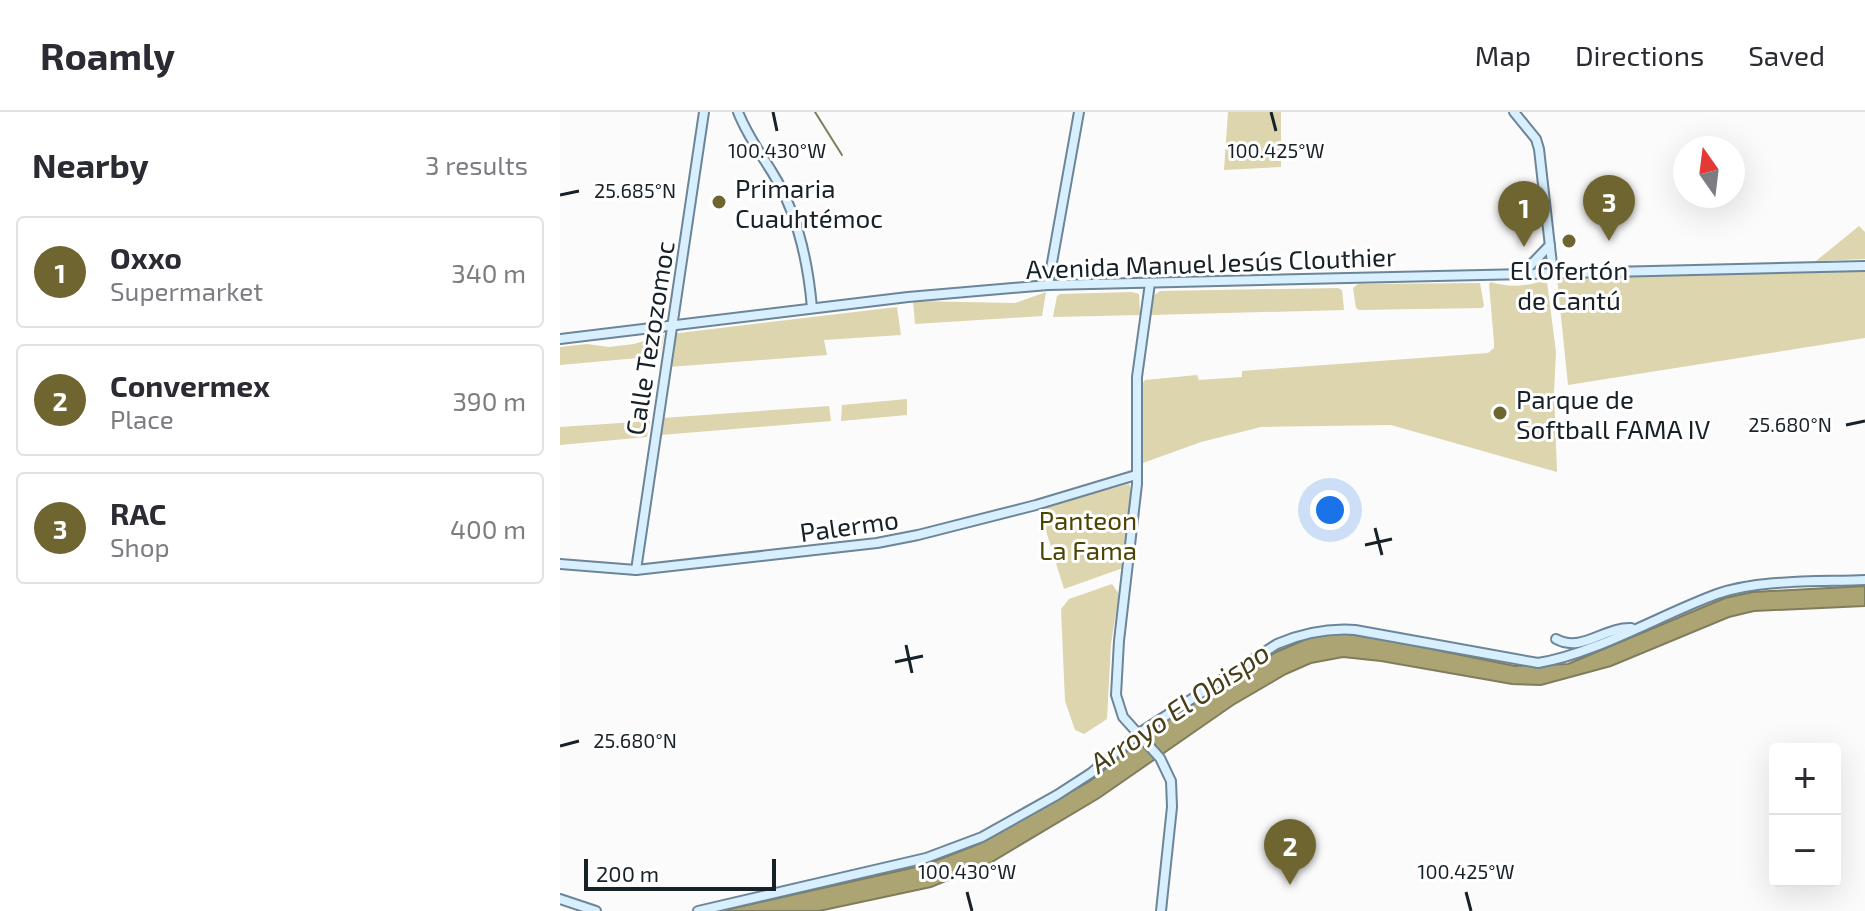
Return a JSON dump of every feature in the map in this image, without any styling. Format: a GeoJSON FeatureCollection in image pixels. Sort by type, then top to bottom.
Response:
{"type":"FeatureCollection","features":[{"type":"Feature","properties":{"kind":"street","name":"Calle Tezozomoc"},"geometry":{"type":"LineString","coordinates":[[636,570],[704,112]]}},
{"type":"Feature","properties":{"kind":"street"},"geometry":{"type":"LineString","coordinates":[[738,112],[748,136],[773,173],[793,218],[807,260],[812,308]]}},
{"type":"Feature","properties":{"kind":"street"},"geometry":{"type":"LineString","coordinates":[[1048,285],[1079,112]]}},
{"type":"Feature","properties":{"kind":"street"},"geometry":{"type":"LineString","coordinates":[[1514,112],[1536,139],[1553,273]]}},
{"type":"Feature","properties":{"kind":"street"},"geometry":{"type":"LineString","coordinates":[[1521,275],[1550,245]]}},
{"type":"Feature","properties":{"kind":"street","name":"Avenida Manuel Jesús Clouthier"},"geometry":{"type":"LineString","coordinates":[[560,339],[812,308],[1048,285],[1865,266]]}},
{"type":"Feature","properties":{"kind":"street"},"geometry":{"type":"LineString","coordinates":[[1150,283],[1137,377],[1134,514],[1116,695],[1123,717],[1160,758],[1169,773],[1173,791],[1161,911]]}},
{"type":"Feature","properties":{"kind":"street","name":"Palermo"},"geometry":{"type":"LineString","coordinates":[[560,564],[636,570],[904,538],[1036,505],[1136,475]]}},
{"type":"Feature","properties":{"kind":"street"},"geometry":{"type":"LineString","coordinates":[[698,911],[912,861],[963,846],[1080,780],[1140,734],[1277,644],[1312,632],[1339,629],[1376,633],[1538,663],[1566,657],[1719,593],[1865,580]]}},
{"type":"Feature","properties":{"kind":"street"},"geometry":{"type":"LineString","coordinates":[[1556,639],[1575,644],[1615,629],[1635,628]]}},
{"type":"Feature","properties":{"kind":"street"},"geometry":{"type":"LineString","coordinates":[[560,899],[596,911]]}},
{"type":"Feature","properties":{"kind":"green space"},"geometry":{"type":"Polygon","coordinates":[[[1228,112],[1281,112],[1281,167],[1224,170],[1228,112]]]}},
{"type":"Feature","properties":{"kind":"green space"},"geometry":{"type":"Polygon","coordinates":[[[1859,226],[1865,232],[1865,259],[1816,261],[1859,226]]]}},
{"type":"Feature","properties":{"kind":"green space"},"geometry":{"type":"Polygon","coordinates":[[[1865,270],[1865,338],[1568,385],[1557,277],[1865,270]]]}},
{"type":"Feature","properties":{"kind":"green space"},"geometry":{"type":"Polygon","coordinates":[[[1547,282],[1556,352],[1557,472],[1391,425],[1261,427],[1141,462],[1145,380],[1197,375],[1199,380],[1242,377],[1242,371],[1488,353],[1494,348],[1489,284],[1518,286],[1547,282]]]}},
{"type":"Feature","properties":{"kind":"green space"},"geometry":{"type":"Polygon","coordinates":[[[1480,283],[1482,308],[1359,310],[1353,288],[1358,284],[1480,283]]]}},
{"type":"Feature","properties":{"kind":"green space"},"geometry":{"type":"Polygon","coordinates":[[[1342,290],[1344,310],[1151,315],[1153,296],[1160,291],[1342,290]]]}},
{"type":"Feature","properties":{"kind":"green space"},"geometry":{"type":"Polygon","coordinates":[[[1046,292],[1042,316],[915,324],[913,301],[1015,303],[1046,292]]]}},
{"type":"Feature","properties":{"kind":"green space"},"geometry":{"type":"Polygon","coordinates":[[[1060,294],[1139,294],[1140,315],[1053,317],[1060,294]]]}},
{"type":"Feature","properties":{"kind":"green space"},"geometry":{"type":"Polygon","coordinates":[[[897,307],[901,335],[824,340],[827,355],[669,367],[674,335],[679,333],[897,307]]]}},
{"type":"Feature","properties":{"kind":"green space"},"geometry":{"type":"Polygon","coordinates":[[[664,335],[660,356],[560,365],[560,347],[587,344],[609,347],[664,335]]]}},
{"type":"Feature","properties":{"kind":"green space"},"geometry":{"type":"Polygon","coordinates":[[[907,399],[907,415],[841,421],[842,405],[907,399]]]}},
{"type":"Feature","properties":{"kind":"green space"},"geometry":{"type":"Polygon","coordinates":[[[829,406],[831,421],[661,435],[663,418],[829,406]]]}},
{"type":"Feature","properties":{"kind":"green space"},"geometry":{"type":"Polygon","coordinates":[[[650,421],[647,437],[560,445],[560,427],[650,421]]]}},
{"type":"Feature","properties":{"kind":"green space","name":"Panteon La Fama"},"geometry":{"type":"Polygon","coordinates":[[[1129,484],[1131,491],[1123,568],[1064,589],[1039,508],[1129,484]]]}},
{"type":"Feature","properties":{"kind":"green space"},"geometry":{"type":"Polygon","coordinates":[[[1112,584],[1119,594],[1111,644],[1107,719],[1084,734],[1075,730],[1065,701],[1061,609],[1069,599],[1112,584]]]}},
{"type":"Feature","properties":{"kind":"shaded area"},"geometry":{"type":"Polygon","coordinates":[[[1865,586],[1865,606],[1754,611],[1729,617],[1611,666],[1541,685],[1512,684],[1343,657],[1311,663],[1233,705],[1099,798],[990,863],[931,887],[819,911],[721,911],[925,865],[981,843],[1090,781],[1162,724],[1276,652],[1309,638],[1341,633],[1515,666],[1568,664],[1725,598],[1753,592],[1865,586]]]}},
{"type":"Feature","properties":{"kind":"waterway"},"geometry":{"type":"LineString","coordinates":[[815,112],[842,155]]}},
{"type":"Feature","properties":{"kind":"place","name":"Primaria Cuauhtémoc"},"geometry":{"type":"Point","coordinates":[719,202]}},
{"type":"Feature","properties":{"kind":"place","name":"El Ofertón de Cantú"},"geometry":{"type":"Point","coordinates":[1569,241]}},
{"type":"Feature","properties":{"kind":"place","name":"RAC"},"geometry":{"type":"Point","coordinates":[1609,241]}},
{"type":"Feature","properties":{"kind":"place","name":"Oxxo"},"geometry":{"type":"Point","coordinates":[1524,247]}},
{"type":"Feature","properties":{"kind":"place","name":"Parque de Softball FAMA IV"},"geometry":{"type":"Point","coordinates":[1500,413]}},
{"type":"Feature","properties":{"kind":"place","name":"Convermex"},"geometry":{"type":"Point","coordinates":[1290,885]}},
{"type":"Feature","properties":{"kind":"water label","name":"Arroyo El Obispo"},"geometry":{"type":"Point","coordinates":[1179,707]}}]}
